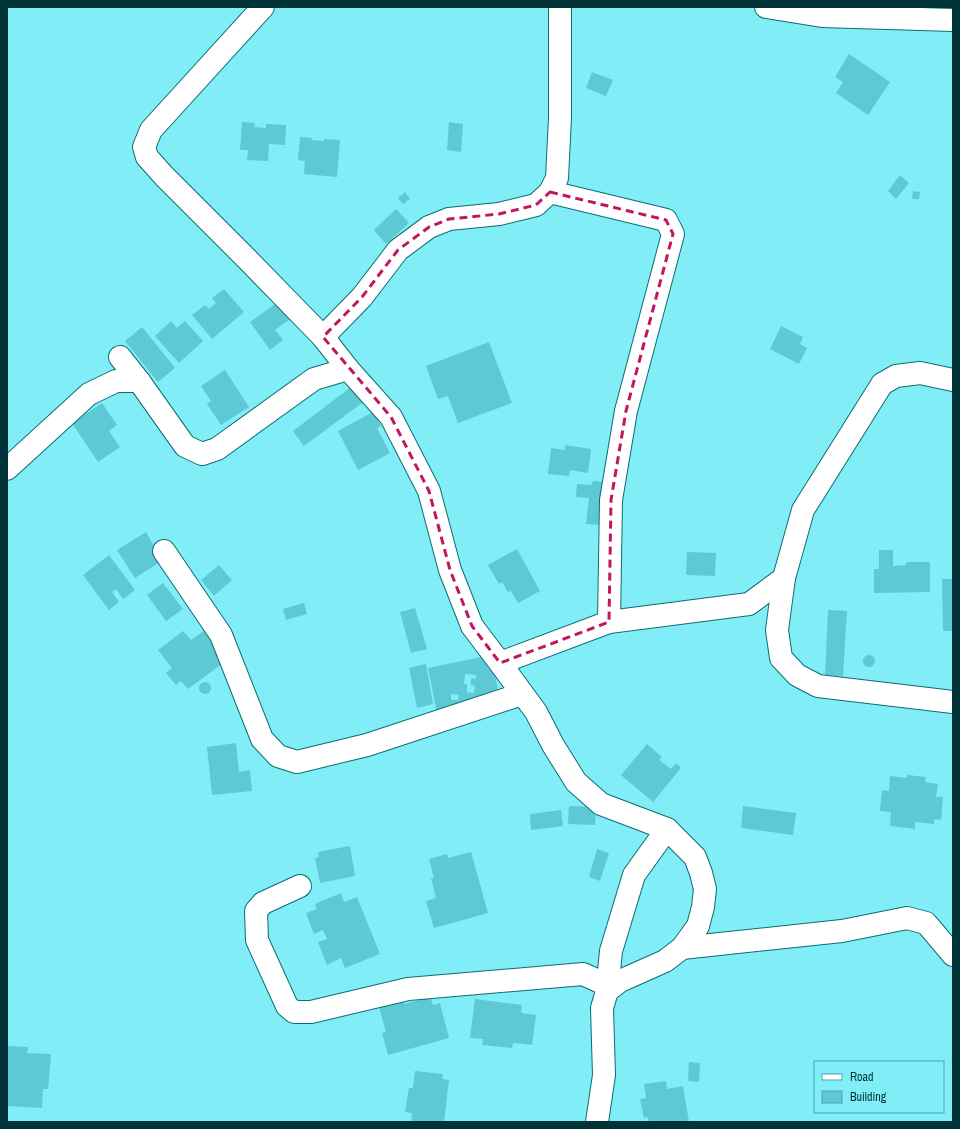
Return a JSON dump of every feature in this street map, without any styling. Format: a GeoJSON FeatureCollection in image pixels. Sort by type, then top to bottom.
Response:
{"type":"FeatureCollection","features":[{"type":"Feature","properties":{"kind":"street"},"geometry":{"type":"LineString","coordinates":[[263,7],[151,130],[144,147],[147,157],[323,337],[348,369],[391,417],[429,492],[450,570],[472,626],[536,712],[552,745],[576,782],[601,804],[667,830],[695,857],[705,889],[703,907],[698,926],[682,948],[665,961],[607,988]]}},
{"type":"Feature","properties":{"kind":"street"},"geometry":{"type":"LineString","coordinates":[[323,337],[362,297],[398,250],[429,226],[449,219],[499,214],[536,205],[550,192],[556,178],[559,125],[560,7]]}},
{"type":"Feature","properties":{"kind":"street"},"geometry":{"type":"LineString","coordinates":[[766,7],[822,16],[953,20]]}},
{"type":"Feature","properties":{"kind":"street"},"geometry":{"type":"LineString","coordinates":[[550,192],[666,220],[672,234],[626,411],[611,500],[609,622]]}},
{"type":"Feature","properties":{"kind":"street"},"geometry":{"type":"LineString","coordinates":[[120,357],[185,446],[202,454],[217,449],[314,379],[348,369]]}},
{"type":"Feature","properties":{"kind":"street"},"geometry":{"type":"LineString","coordinates":[[953,380],[920,373],[896,376],[882,384],[803,510],[784,578],[777,630],[781,658],[797,675],[818,686],[953,702]]}},
{"type":"Feature","properties":{"kind":"street"},"geometry":{"type":"LineString","coordinates":[[7,469],[89,394],[116,381],[139,381]]}},
{"type":"Feature","properties":{"kind":"street"},"geometry":{"type":"LineString","coordinates":[[164,551],[221,635],[262,739],[278,756],[297,762],[367,745],[522,694]]}},
{"type":"Feature","properties":{"kind":"street"},"geometry":{"type":"LineString","coordinates":[[500,663],[609,622],[749,604],[784,578]]}},
{"type":"Feature","properties":{"kind":"street"},"geometry":{"type":"LineString","coordinates":[[597,1122],[604,1075],[602,1008],[607,988],[611,951],[634,875],[667,830]]}},
{"type":"Feature","properties":{"kind":"street"},"geometry":{"type":"LineString","coordinates":[[300,886],[263,903],[256,911],[257,940],[287,1006],[294,1012],[311,1012],[408,989],[583,974],[607,988]]}},
{"type":"Feature","properties":{"kind":"street"},"geometry":{"type":"LineString","coordinates":[[682,948],[842,931],[907,918],[926,924],[953,956]]}},
{"type":"Feature","properties":{"kind":"highlighted area"},"geometry":{"type":"Polygon","coordinates":[[[550,192],[666,220],[673,234],[626,411],[611,500],[609,622],[500,663],[472,626],[450,570],[429,491],[391,417],[323,337],[362,297],[398,250],[429,227],[449,219],[499,214],[536,205],[550,192]]]}},
{"type":"Feature","properties":{"kind":"building"},"geometry":{"type":"Polygon","coordinates":[[[849,54],[890,82],[868,115],[836,93],[843,82],[835,77],[849,54]]]}},
{"type":"Feature","properties":{"kind":"building"},"geometry":{"type":"Polygon","coordinates":[[[592,72],[613,80],[606,96],[586,88],[592,72]]]}},
{"type":"Feature","properties":{"kind":"building"},"geometry":{"type":"Polygon","coordinates":[[[242,122],[255,123],[254,127],[266,128],[266,124],[286,125],[285,145],[269,144],[268,161],[247,160],[248,150],[240,150],[242,122]]]}},
{"type":"Feature","properties":{"kind":"building"},"geometry":{"type":"Polygon","coordinates":[[[449,122],[463,124],[461,152],[447,150],[449,122]]]}},
{"type":"Feature","properties":{"kind":"building"},"geometry":{"type":"Polygon","coordinates":[[[300,137],[324,141],[324,139],[340,140],[337,177],[304,174],[305,161],[298,160],[300,137]]]}},
{"type":"Feature","properties":{"kind":"building"},"geometry":{"type":"Polygon","coordinates":[[[900,175],[909,183],[896,199],[888,191],[900,175]]]}},
{"type":"Feature","properties":{"kind":"building"},"geometry":{"type":"Polygon","coordinates":[[[913,191],[920,192],[919,199],[912,199],[913,191]]]}},
{"type":"Feature","properties":{"kind":"building"},"geometry":{"type":"Polygon","coordinates":[[[405,192],[410,199],[403,204],[398,198],[405,192]]]}},
{"type":"Feature","properties":{"kind":"building"},"geometry":{"type":"Polygon","coordinates":[[[396,209],[409,223],[386,244],[374,230],[396,209]]]}},
{"type":"Feature","properties":{"kind":"building"},"geometry":{"type":"Polygon","coordinates":[[[224,289],[244,312],[212,339],[192,315],[205,305],[209,309],[216,303],[212,298],[224,289]]]}},
{"type":"Feature","properties":{"kind":"building"},"geometry":{"type":"Polygon","coordinates":[[[278,302],[290,319],[275,330],[283,340],[270,350],[250,322],[278,302]]]}},
{"type":"Feature","properties":{"kind":"building"},"geometry":{"type":"Polygon","coordinates":[[[171,321],[177,328],[185,321],[203,341],[179,363],[155,336],[171,321]]]}},
{"type":"Feature","properties":{"kind":"building"},"geometry":{"type":"Polygon","coordinates":[[[781,326],[803,337],[800,344],[807,348],[799,364],[770,349],[781,326]]]}},
{"type":"Feature","properties":{"kind":"building"},"geometry":{"type":"Polygon","coordinates":[[[142,327],[175,368],[158,382],[125,341],[142,327]]]}},
{"type":"Feature","properties":{"kind":"building"},"geometry":{"type":"Polygon","coordinates":[[[489,342],[512,403],[458,423],[448,396],[438,399],[426,366],[489,342]]]}},
{"type":"Feature","properties":{"kind":"building"},"geometry":{"type":"Polygon","coordinates":[[[225,370],[249,407],[221,425],[207,404],[211,401],[201,386],[225,370]]]}},
{"type":"Feature","properties":{"kind":"building"},"geometry":{"type":"Polygon","coordinates":[[[359,381],[370,397],[304,446],[293,431],[359,381]]]}},
{"type":"Feature","properties":{"kind":"building"},"geometry":{"type":"Polygon","coordinates":[[[102,403],[117,425],[109,431],[120,447],[98,462],[72,423],[102,403]]]}},
{"type":"Feature","properties":{"kind":"building"},"geometry":{"type":"Polygon","coordinates":[[[373,412],[381,426],[377,428],[390,453],[358,470],[338,431],[373,412]]]}},
{"type":"Feature","properties":{"kind":"building"},"geometry":{"type":"Polygon","coordinates":[[[565,445],[591,449],[588,473],[570,470],[569,476],[548,474],[551,448],[565,450],[565,445]]]}},
{"type":"Feature","properties":{"kind":"building"},"geometry":{"type":"Polygon","coordinates":[[[593,481],[606,482],[601,525],[586,524],[589,498],[576,497],[577,484],[592,485],[593,481]]]}},
{"type":"Feature","properties":{"kind":"building"},"geometry":{"type":"Polygon","coordinates":[[[146,532],[155,548],[166,558],[135,578],[117,550],[146,532]]]}},
{"type":"Feature","properties":{"kind":"building"},"geometry":{"type":"Polygon","coordinates":[[[517,549],[540,591],[518,603],[511,591],[508,592],[502,582],[499,584],[488,565],[517,549]]]}},
{"type":"Feature","properties":{"kind":"building"},"geometry":{"type":"Polygon","coordinates":[[[879,550],[893,550],[893,566],[906,565],[906,562],[930,562],[930,592],[874,593],[874,569],[879,569],[879,550]]]}},
{"type":"Feature","properties":{"kind":"building"},"geometry":{"type":"Polygon","coordinates":[[[687,552],[716,553],[715,576],[686,575],[687,552]]]}},
{"type":"Feature","properties":{"kind":"building"},"geometry":{"type":"Polygon","coordinates":[[[109,555],[135,590],[123,599],[116,589],[112,592],[119,602],[109,610],[83,575],[109,555]]]}},
{"type":"Feature","properties":{"kind":"building"},"geometry":{"type":"Polygon","coordinates":[[[219,565],[232,580],[214,596],[201,580],[219,565]]]}},
{"type":"Feature","properties":{"kind":"building"},"geometry":{"type":"Polygon","coordinates":[[[942,579],[953,579],[953,631],[943,631],[942,579]]]}},
{"type":"Feature","properties":{"kind":"building"},"geometry":{"type":"Polygon","coordinates":[[[163,583],[183,609],[166,621],[147,595],[163,583]]]}},
{"type":"Feature","properties":{"kind":"building"},"geometry":{"type":"Polygon","coordinates":[[[304,603],[307,614],[286,620],[283,609],[304,603]]]}},
{"type":"Feature","properties":{"kind":"building"},"geometry":{"type":"Polygon","coordinates":[[[415,608],[427,649],[411,653],[400,612],[415,608]]]}},
{"type":"Feature","properties":{"kind":"building"},"geometry":{"type":"Polygon","coordinates":[[[828,610],[847,611],[843,676],[825,675],[828,610]]]}},
{"type":"Feature","properties":{"kind":"building"},"geometry":{"type":"Polygon","coordinates":[[[205,630],[227,660],[188,689],[181,681],[176,685],[166,673],[172,668],[158,650],[183,631],[191,640],[205,630]]]}},
{"type":"Feature","properties":{"kind":"building"},"geometry":{"type":"Polygon","coordinates":[[[491,655],[500,700],[437,713],[428,668],[491,655]],[[465,674],[464,684],[467,684],[467,692],[474,693],[475,686],[471,685],[471,678],[476,679],[476,675],[465,674]],[[451,694],[451,700],[458,700],[459,695],[451,694]]]}},
{"type":"Feature","properties":{"kind":"building"},"geometry":{"type":"Polygon","coordinates":[[[871,655],[874,656],[874,666],[867,667],[864,666],[863,659],[864,656],[871,655]]]}},
{"type":"Feature","properties":{"kind":"building"},"geometry":{"type":"Polygon","coordinates":[[[426,664],[433,704],[417,708],[409,668],[426,664]]]}},
{"type":"Feature","properties":{"kind":"building"},"geometry":{"type":"Polygon","coordinates":[[[207,682],[210,683],[210,693],[203,694],[200,693],[199,686],[200,683],[207,682]]]}},
{"type":"Feature","properties":{"kind":"building"},"geometry":{"type":"Polygon","coordinates":[[[236,743],[239,772],[250,770],[252,791],[212,795],[207,747],[236,743]]]}},
{"type":"Feature","properties":{"kind":"building"},"geometry":{"type":"Polygon","coordinates":[[[647,744],[662,757],[659,760],[671,769],[676,763],[681,768],[653,802],[621,775],[647,744]]]}},
{"type":"Feature","properties":{"kind":"building"},"geometry":{"type":"Polygon","coordinates":[[[907,775],[926,777],[925,782],[938,784],[936,797],[943,797],[941,820],[934,819],[934,824],[915,822],[915,829],[890,826],[891,812],[880,811],[882,790],[889,791],[890,776],[907,778],[907,775]]]}},
{"type":"Feature","properties":{"kind":"building"},"geometry":{"type":"Polygon","coordinates":[[[569,806],[596,807],[595,825],[568,824],[569,806]]]}},
{"type":"Feature","properties":{"kind":"building"},"geometry":{"type":"Polygon","coordinates":[[[743,806],[796,813],[793,835],[741,828],[743,806]]]}},
{"type":"Feature","properties":{"kind":"building"},"geometry":{"type":"Polygon","coordinates":[[[561,810],[563,826],[531,830],[530,814],[561,810]]]}},
{"type":"Feature","properties":{"kind":"building"},"geometry":{"type":"Polygon","coordinates":[[[350,846],[355,876],[320,883],[315,858],[319,857],[318,852],[350,846]]]}},
{"type":"Feature","properties":{"kind":"building"},"geometry":{"type":"Polygon","coordinates":[[[597,849],[609,853],[600,881],[589,877],[597,849]]]}},
{"type":"Feature","properties":{"kind":"building"},"geometry":{"type":"Polygon","coordinates":[[[471,852],[488,913],[434,928],[426,901],[436,898],[431,878],[434,878],[429,859],[447,854],[448,858],[471,852]]]}},
{"type":"Feature","properties":{"kind":"building"},"geometry":{"type":"Polygon","coordinates":[[[341,893],[344,902],[357,897],[380,954],[345,968],[341,958],[327,965],[318,942],[327,939],[323,930],[314,934],[306,913],[317,909],[315,904],[341,893]]]}},
{"type":"Feature","properties":{"kind":"building"},"geometry":{"type":"Polygon","coordinates":[[[402,997],[404,1004],[430,997],[433,1005],[440,1003],[449,1038],[388,1055],[382,1033],[386,1032],[379,1007],[402,997]]]}},
{"type":"Feature","properties":{"kind":"building"},"geometry":{"type":"Polygon","coordinates":[[[475,999],[522,1005],[521,1013],[536,1015],[532,1045],[513,1043],[512,1048],[482,1045],[483,1039],[470,1038],[475,999]]]}},
{"type":"Feature","properties":{"kind":"building"},"geometry":{"type":"Polygon","coordinates":[[[7,1046],[28,1047],[27,1053],[51,1054],[48,1089],[43,1089],[42,1108],[7,1106],[7,1046]]]}},
{"type":"Feature","properties":{"kind":"building"},"geometry":{"type":"Polygon","coordinates":[[[689,1062],[700,1063],[699,1082],[688,1081],[689,1062]]]}},
{"type":"Feature","properties":{"kind":"building"},"geometry":{"type":"Polygon","coordinates":[[[415,1071],[443,1074],[442,1079],[449,1080],[444,1122],[411,1122],[412,1113],[405,1112],[409,1088],[413,1088],[415,1071]]]}},
{"type":"Feature","properties":{"kind":"building"},"geometry":{"type":"Polygon","coordinates":[[[666,1081],[667,1089],[683,1086],[689,1122],[649,1122],[648,1117],[644,1118],[640,1099],[646,1098],[644,1084],[666,1081]]]}}]}
